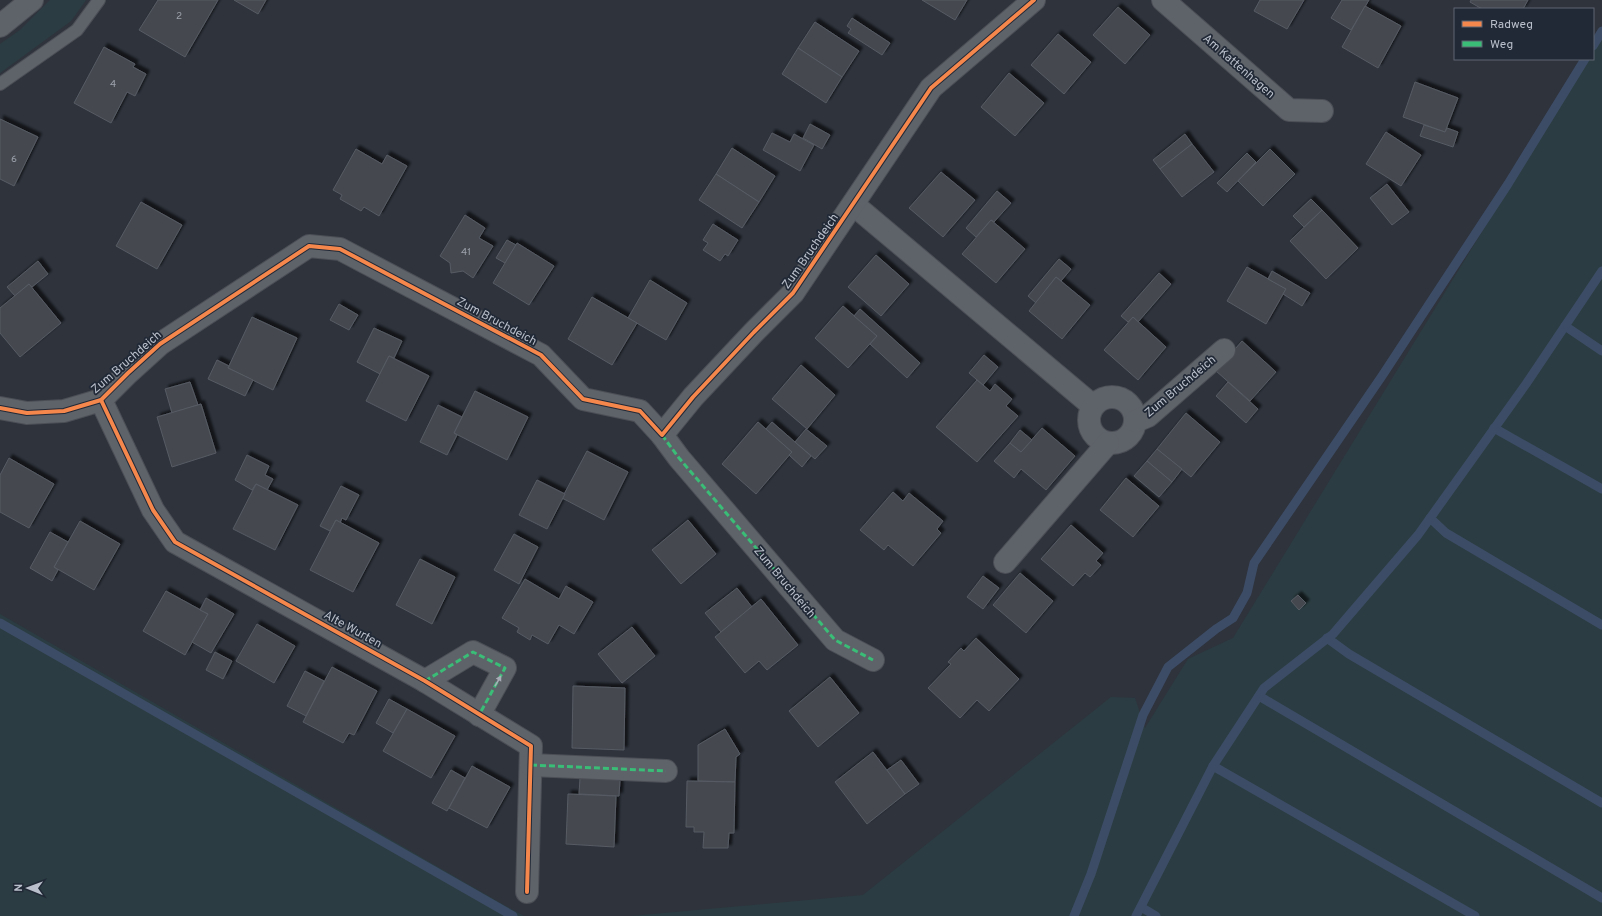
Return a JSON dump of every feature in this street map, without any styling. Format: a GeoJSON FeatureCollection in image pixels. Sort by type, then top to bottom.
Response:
{"type":"FeatureCollection","features":[{"type":"Feature","properties":{"kind":"street"},"geometry":{"type":"LineString","coordinates":[[0,26],[32,0]]}},
{"type":"Feature","properties":{"kind":"street","name":"Zum Bruchdeich"},"geometry":{"type":"LineString","coordinates":[[662,435],[693,396],[754,332],[794,293],[932,88],[1034,0]]}},
{"type":"Feature","properties":{"kind":"street","name":"Am Kattenhagen"},"geometry":{"type":"LineString","coordinates":[[1163,0],[1289,110],[1322,111]]}},
{"type":"Feature","properties":{"kind":"street"},"geometry":{"type":"LineString","coordinates":[[854,205],[1093,406],[1089,417],[1090,429],[1098,438],[1108,443],[1005,562]]}},
{"type":"Feature","properties":{"kind":"street","name":"Zum Bruchdeich"},"geometry":{"type":"LineString","coordinates":[[0,408],[27,413],[64,411],[100,400],[128,372],[160,344],[309,246],[340,249],[541,355],[583,399],[640,411],[662,435],[679,458],[834,640],[873,660]]}},
{"type":"Feature","properties":{"kind":"street","name":"Zum Bruchdeich"},"geometry":{"type":"LineString","coordinates":[[1136,420],[1148,416],[1224,350]]}},
{"type":"Feature","properties":{"kind":"street","name":"Zum Bruchdeich"},"geometry":{"type":"LineString","coordinates":[[1093,406],[1103,399],[1114,396],[1125,400],[1133,409],[1136,420],[1133,430],[1127,438],[1118,443],[1108,443]]}},
{"type":"Feature","properties":{"kind":"street","name":"Alte Wurten"},"geometry":{"type":"LineString","coordinates":[[100,400],[153,510],[175,542],[425,681],[530,746],[531,765],[528,892]]}},
{"type":"Feature","properties":{"kind":"street"},"geometry":{"type":"LineString","coordinates":[[425,681],[473,652],[505,668],[479,714]]}},
{"type":"Feature","properties":{"kind":"street"},"geometry":{"type":"LineString","coordinates":[[531,765],[666,771]]}},
{"type":"Feature","properties":{"kind":"lane"},"geometry":{"type":"LineString","coordinates":[[0,84],[77,30],[99,0]]}},
{"type":"Feature","properties":{"kind":"shaded area"},"geometry":{"type":"Polygon","coordinates":[[[50,0],[86,0],[71,21],[0,73],[0,44],[20,30],[50,0]]]}},
{"type":"Feature","properties":{"kind":"shaded area"},"geometry":{"type":"Polygon","coordinates":[[[1602,37],[1602,916],[631,916],[863,895],[1111,697],[1135,698],[1145,728],[1188,659],[1233,638],[1587,60],[1594,60],[1594,50],[1602,37]]]}},
{"type":"Feature","properties":{"kind":"shaded area"},"geometry":{"type":"Polygon","coordinates":[[[0,614],[504,905],[524,916],[0,916],[0,614]]]}},
{"type":"Feature","properties":{"kind":"building"},"geometry":{"type":"Polygon","coordinates":[[[158,0],[218,0],[185,57],[139,30],[158,0]]]}},
{"type":"Feature","properties":{"kind":"building"},"geometry":{"type":"Polygon","coordinates":[[[234,0],[266,0],[258,14],[234,0]]]}},
{"type":"Feature","properties":{"kind":"building"},"geometry":{"type":"Polygon","coordinates":[[[922,0],[967,0],[955,20],[922,0]]]}},
{"type":"Feature","properties":{"kind":"building"},"geometry":{"type":"Polygon","coordinates":[[[1260,0],[1304,0],[1287,29],[1254,11],[1260,0]]]}},
{"type":"Feature","properties":{"kind":"building"},"geometry":{"type":"Polygon","coordinates":[[[1342,0],[1369,0],[1351,30],[1331,18],[1342,0]]]}},
{"type":"Feature","properties":{"kind":"building"},"geometry":{"type":"Polygon","coordinates":[[[1471,0],[1528,0],[1524,8],[1480,8],[1470,2],[1471,0]]]}},
{"type":"Feature","properties":{"kind":"building"},"geometry":{"type":"Polygon","coordinates":[[[1365,6],[1401,26],[1378,68],[1342,47],[1365,6]]]}},
{"type":"Feature","properties":{"kind":"building"},"geometry":{"type":"Polygon","coordinates":[[[1118,7],[1150,35],[1125,64],[1093,35],[1118,7]]]}},
{"type":"Feature","properties":{"kind":"building"},"geometry":{"type":"Polygon","coordinates":[[[852,18],[890,43],[882,55],[848,33],[851,29],[847,26],[852,18]]]}},
{"type":"Feature","properties":{"kind":"building"},"geometry":{"type":"Polygon","coordinates":[[[815,22],[859,51],[842,77],[798,48],[815,22]]]}},
{"type":"Feature","properties":{"kind":"building"},"geometry":{"type":"Polygon","coordinates":[[[1058,34],[1091,62],[1064,94],[1031,65],[1058,34]]]}},
{"type":"Feature","properties":{"kind":"building"},"geometry":{"type":"Polygon","coordinates":[[[104,47],[135,64],[133,67],[146,74],[135,96],[127,92],[111,123],[74,103],[104,47]]]}},
{"type":"Feature","properties":{"kind":"building"},"geometry":{"type":"Polygon","coordinates":[[[798,48],[842,77],[826,103],[782,74],[798,48]]]}},
{"type":"Feature","properties":{"kind":"building"},"geometry":{"type":"Polygon","coordinates":[[[1009,73],[1044,103],[1015,136],[981,107],[1009,73]]]}},
{"type":"Feature","properties":{"kind":"building"},"geometry":{"type":"Polygon","coordinates":[[[1415,82],[1458,98],[1445,132],[1403,117],[1415,82]]]}},
{"type":"Feature","properties":{"kind":"building"},"geometry":{"type":"Polygon","coordinates":[[[0,119],[38,137],[14,186],[0,179],[0,119]]]}},
{"type":"Feature","properties":{"kind":"building"},"geometry":{"type":"Polygon","coordinates":[[[810,124],[830,135],[822,149],[803,138],[810,124]]]}},
{"type":"Feature","properties":{"kind":"building"},"geometry":{"type":"Polygon","coordinates":[[[1424,125],[1445,132],[1447,128],[1458,132],[1453,147],[1420,136],[1424,125]]]}},
{"type":"Feature","properties":{"kind":"building"},"geometry":{"type":"Polygon","coordinates":[[[1386,132],[1421,155],[1401,186],[1366,164],[1386,132]]]}},
{"type":"Feature","properties":{"kind":"building"},"geometry":{"type":"Polygon","coordinates":[[[772,133],[790,142],[794,134],[814,145],[800,171],[763,150],[772,133]]]}},
{"type":"Feature","properties":{"kind":"building"},"geometry":{"type":"Polygon","coordinates":[[[1185,134],[1192,144],[1160,169],[1153,160],[1185,134]]]}},
{"type":"Feature","properties":{"kind":"building"},"geometry":{"type":"Polygon","coordinates":[[[1192,144],[1214,172],[1182,197],[1160,169],[1192,144]]]}},
{"type":"Feature","properties":{"kind":"building"},"geometry":{"type":"Polygon","coordinates":[[[732,148],[775,176],[759,202],[716,174],[732,148]]]}},
{"type":"Feature","properties":{"kind":"building"},"geometry":{"type":"Polygon","coordinates":[[[356,149],[382,164],[387,155],[407,166],[379,216],[364,207],[361,211],[340,199],[342,195],[333,190],[356,149]]]}},
{"type":"Feature","properties":{"kind":"building"},"geometry":{"type":"Polygon","coordinates":[[[1270,149],[1295,174],[1263,206],[1238,181],[1270,149]]]}},
{"type":"Feature","properties":{"kind":"building"},"geometry":{"type":"Polygon","coordinates":[[[1247,153],[1256,162],[1227,192],[1217,183],[1247,153]]]}},
{"type":"Feature","properties":{"kind":"building"},"geometry":{"type":"Polygon","coordinates":[[[941,172],[975,200],[943,237],[909,208],[941,172]]]}},
{"type":"Feature","properties":{"kind":"building"},"geometry":{"type":"Polygon","coordinates":[[[716,174],[759,202],[742,228],[699,200],[716,174]]]}},
{"type":"Feature","properties":{"kind":"building"},"geometry":{"type":"Polygon","coordinates":[[[1387,184],[1409,212],[1392,225],[1370,198],[1387,184]]]}},
{"type":"Feature","properties":{"kind":"building"},"geometry":{"type":"Polygon","coordinates":[[[997,191],[1011,203],[994,222],[991,220],[976,237],[966,228],[997,191]]]}},
{"type":"Feature","properties":{"kind":"building"},"geometry":{"type":"Polygon","coordinates":[[[1311,199],[1322,210],[1304,227],[1293,216],[1311,199]]]}},
{"type":"Feature","properties":{"kind":"building"},"geometry":{"type":"Polygon","coordinates":[[[141,202],[182,225],[157,269],[116,246],[141,202]]]}},
{"type":"Feature","properties":{"kind":"building"},"geometry":{"type":"Polygon","coordinates":[[[1322,210],[1358,248],[1326,279],[1290,241],[1322,210]]]}},
{"type":"Feature","properties":{"kind":"building"},"geometry":{"type":"Polygon","coordinates":[[[465,215],[485,228],[479,238],[493,246],[473,278],[463,271],[451,273],[450,263],[440,256],[465,215]]]}},
{"type":"Feature","properties":{"kind":"building"},"geometry":{"type":"Polygon","coordinates":[[[991,220],[1025,249],[996,283],[962,254],[991,220]]]}},
{"type":"Feature","properties":{"kind":"building"},"geometry":{"type":"Polygon","coordinates":[[[713,224],[738,240],[728,256],[725,254],[720,261],[703,250],[708,243],[703,240],[713,224]]]}},
{"type":"Feature","properties":{"kind":"building"},"geometry":{"type":"Polygon","coordinates":[[[507,240],[516,245],[505,263],[496,258],[507,240]]]}},
{"type":"Feature","properties":{"kind":"building"},"geometry":{"type":"Polygon","coordinates":[[[517,243],[554,266],[529,305],[493,283],[517,243]]]}},
{"type":"Feature","properties":{"kind":"building"},"geometry":{"type":"Polygon","coordinates":[[[876,255],[909,284],[881,316],[848,287],[876,255]]]}},
{"type":"Feature","properties":{"kind":"building"},"geometry":{"type":"Polygon","coordinates":[[[1059,259],[1071,269],[1061,281],[1056,277],[1036,303],[1028,296],[1059,259]]]}},
{"type":"Feature","properties":{"kind":"building"},"geometry":{"type":"Polygon","coordinates":[[[38,261],[48,274],[32,287],[29,284],[15,296],[7,287],[38,261]]]}},
{"type":"Feature","properties":{"kind":"building"},"geometry":{"type":"Polygon","coordinates":[[[1247,267],[1286,289],[1266,324],[1227,301],[1247,267]]]}},
{"type":"Feature","properties":{"kind":"building"},"geometry":{"type":"Polygon","coordinates":[[[1272,271],[1310,293],[1302,306],[1283,294],[1286,289],[1268,279],[1272,271]]]}},
{"type":"Feature","properties":{"kind":"building"},"geometry":{"type":"Polygon","coordinates":[[[1159,273],[1171,284],[1138,322],[1133,317],[1128,322],[1121,316],[1159,273]]]}},
{"type":"Feature","properties":{"kind":"building"},"geometry":{"type":"Polygon","coordinates":[[[1056,277],[1090,305],[1062,339],[1029,311],[1056,277]]]}},
{"type":"Feature","properties":{"kind":"building"},"geometry":{"type":"Polygon","coordinates":[[[650,280],[687,303],[666,340],[628,318],[650,280]]]}},
{"type":"Feature","properties":{"kind":"building"},"geometry":{"type":"Polygon","coordinates":[[[29,284],[61,323],[20,357],[0,333],[0,308],[29,284]]]}},
{"type":"Feature","properties":{"kind":"building"},"geometry":{"type":"Polygon","coordinates":[[[592,297],[637,323],[612,365],[568,339],[592,297]]]}},
{"type":"Feature","properties":{"kind":"building"},"geometry":{"type":"Polygon","coordinates":[[[339,304],[358,315],[349,330],[330,320],[339,304]]]}},
{"type":"Feature","properties":{"kind":"building"},"geometry":{"type":"Polygon","coordinates":[[[843,306],[877,336],[848,368],[815,338],[843,306]]]}},
{"type":"Feature","properties":{"kind":"building"},"geometry":{"type":"Polygon","coordinates":[[[860,309],[920,363],[907,378],[870,344],[877,336],[854,316],[860,309]]]}},
{"type":"Feature","properties":{"kind":"building"},"geometry":{"type":"Polygon","coordinates":[[[252,317],[297,338],[273,390],[228,368],[252,317]]]}},
{"type":"Feature","properties":{"kind":"building"},"geometry":{"type":"Polygon","coordinates":[[[1133,317],[1166,347],[1138,380],[1104,350],[1133,317]]]}},
{"type":"Feature","properties":{"kind":"building"},"geometry":{"type":"Polygon","coordinates":[[[374,328],[402,341],[394,358],[389,356],[380,374],[357,362],[374,328]]]}},
{"type":"Feature","properties":{"kind":"building"},"geometry":{"type":"Polygon","coordinates":[[[1242,341],[1276,372],[1250,401],[1216,371],[1242,341]]]}},
{"type":"Feature","properties":{"kind":"building"},"geometry":{"type":"Polygon","coordinates":[[[984,355],[998,367],[983,385],[969,373],[984,355]]]}},
{"type":"Feature","properties":{"kind":"building"},"geometry":{"type":"Polygon","coordinates":[[[389,356],[429,376],[406,421],[366,401],[389,356]]]}},
{"type":"Feature","properties":{"kind":"building"},"geometry":{"type":"Polygon","coordinates":[[[217,360],[229,366],[228,368],[253,380],[245,396],[208,379],[217,360]]]}},
{"type":"Feature","properties":{"kind":"building"},"geometry":{"type":"Polygon","coordinates":[[[801,365],[835,395],[807,429],[772,399],[801,365]]]}},
{"type":"Feature","properties":{"kind":"building"},"geometry":{"type":"Polygon","coordinates":[[[977,380],[990,391],[995,384],[1012,399],[1006,406],[1018,416],[977,462],[936,427],[977,380]]]}},
{"type":"Feature","properties":{"kind":"building"},"geometry":{"type":"Polygon","coordinates":[[[190,382],[198,405],[172,413],[165,389],[190,382]]]}},
{"type":"Feature","properties":{"kind":"building"},"geometry":{"type":"Polygon","coordinates":[[[1228,382],[1258,409],[1246,423],[1216,396],[1228,382]]]}},
{"type":"Feature","properties":{"kind":"building"},"geometry":{"type":"Polygon","coordinates":[[[475,391],[528,417],[507,460],[454,433],[475,391]]]}},
{"type":"Feature","properties":{"kind":"building"},"geometry":{"type":"Polygon","coordinates":[[[201,404],[216,453],[172,467],[157,417],[201,404]]]}},
{"type":"Feature","properties":{"kind":"building"},"geometry":{"type":"Polygon","coordinates":[[[438,405],[462,417],[454,433],[457,435],[447,455],[420,442],[438,405]]]}},
{"type":"Feature","properties":{"kind":"building"},"geometry":{"type":"Polygon","coordinates":[[[1186,413],[1220,442],[1191,477],[1157,449],[1186,413]]]}},
{"type":"Feature","properties":{"kind":"building"},"geometry":{"type":"Polygon","coordinates":[[[758,422],[792,452],[756,494],[722,464],[758,422]]]}},
{"type":"Feature","properties":{"kind":"building"},"geometry":{"type":"Polygon","coordinates":[[[772,422],[811,456],[802,467],[789,455],[792,452],[766,429],[772,422]]]}},
{"type":"Feature","properties":{"kind":"building"},"geometry":{"type":"Polygon","coordinates":[[[1042,428],[1075,456],[1046,490],[1021,469],[1014,478],[994,461],[1010,443],[1021,452],[1042,428]]]}},
{"type":"Feature","properties":{"kind":"building"},"geometry":{"type":"Polygon","coordinates":[[[806,429],[827,446],[815,459],[795,442],[806,429]]]}},
{"type":"Feature","properties":{"kind":"building"},"geometry":{"type":"Polygon","coordinates":[[[1020,430],[1032,440],[1021,452],[1010,443],[1020,430]]]}},
{"type":"Feature","properties":{"kind":"building"},"geometry":{"type":"Polygon","coordinates":[[[1157,449],[1182,469],[1172,482],[1147,461],[1157,449]]]}},
{"type":"Feature","properties":{"kind":"building"},"geometry":{"type":"Polygon","coordinates":[[[587,451],[628,472],[604,520],[562,498],[587,451]]]}},
{"type":"Feature","properties":{"kind":"building"},"geometry":{"type":"Polygon","coordinates":[[[247,455],[269,466],[265,475],[273,479],[267,490],[256,484],[252,490],[235,480],[247,455]]]}},
{"type":"Feature","properties":{"kind":"building"},"geometry":{"type":"Polygon","coordinates":[[[9,458],[54,484],[29,528],[0,512],[0,475],[9,458]]]}},
{"type":"Feature","properties":{"kind":"building"},"geometry":{"type":"Polygon","coordinates":[[[1147,461],[1172,482],[1159,497],[1134,476],[1147,461]]]}},
{"type":"Feature","properties":{"kind":"building"},"geometry":{"type":"Polygon","coordinates":[[[1126,478],[1159,506],[1133,537],[1100,510],[1126,478]]]}},
{"type":"Feature","properties":{"kind":"building"},"geometry":{"type":"Polygon","coordinates":[[[537,480],[565,494],[547,529],[519,515],[537,480]]]}},
{"type":"Feature","properties":{"kind":"building"},"geometry":{"type":"Polygon","coordinates":[[[256,484],[298,505],[275,550],[233,529],[256,484]]]}},
{"type":"Feature","properties":{"kind":"building"},"geometry":{"type":"Polygon","coordinates":[[[341,486],[359,495],[346,520],[342,518],[340,523],[336,520],[330,531],[320,526],[341,486]]]}},
{"type":"Feature","properties":{"kind":"building"},"geometry":{"type":"Polygon","coordinates":[[[893,492],[903,501],[909,493],[943,521],[937,529],[941,533],[913,566],[888,545],[884,550],[860,530],[893,492]]]}},
{"type":"Feature","properties":{"kind":"building"},"geometry":{"type":"Polygon","coordinates":[[[336,520],[379,543],[353,592],[310,570],[336,520]]]}},
{"type":"Feature","properties":{"kind":"building"},"geometry":{"type":"Polygon","coordinates":[[[688,520],[716,554],[681,584],[652,550],[688,520]]]}},
{"type":"Feature","properties":{"kind":"building"},"geometry":{"type":"Polygon","coordinates":[[[80,521],[120,544],[94,590],[54,567],[80,521]]]}},
{"type":"Feature","properties":{"kind":"building"},"geometry":{"type":"Polygon","coordinates":[[[1071,525],[1103,553],[1096,561],[1101,565],[1090,577],[1085,573],[1073,586],[1041,559],[1071,525]]]}},
{"type":"Feature","properties":{"kind":"building"},"geometry":{"type":"Polygon","coordinates":[[[50,532],[68,542],[54,567],[58,570],[52,581],[30,568],[50,532]]]}},
{"type":"Feature","properties":{"kind":"building"},"geometry":{"type":"Polygon","coordinates":[[[514,534],[538,547],[519,584],[494,570],[514,534]]]}},
{"type":"Feature","properties":{"kind":"building"},"geometry":{"type":"Polygon","coordinates":[[[420,559],[455,577],[432,624],[396,605],[420,559]]]}},
{"type":"Feature","properties":{"kind":"building"},"geometry":{"type":"Polygon","coordinates":[[[1020,573],[1053,601],[1026,633],[993,605],[1020,573]]]}},
{"type":"Feature","properties":{"kind":"building"},"geometry":{"type":"Polygon","coordinates":[[[983,576],[999,588],[983,609],[967,597],[983,576]]]}},
{"type":"Feature","properties":{"kind":"building"},"geometry":{"type":"Polygon","coordinates":[[[525,579],[559,599],[566,586],[593,602],[574,634],[559,625],[548,644],[532,635],[530,640],[517,632],[519,628],[502,618],[525,579]]]}},
{"type":"Feature","properties":{"kind":"building"},"geometry":{"type":"Polygon","coordinates":[[[737,588],[752,607],[721,632],[705,613],[737,588]]]}},
{"type":"Feature","properties":{"kind":"building"},"geometry":{"type":"Polygon","coordinates":[[[166,591],[208,614],[185,655],[143,631],[166,591]]]}},
{"type":"Feature","properties":{"kind":"building"},"geometry":{"type":"Polygon","coordinates":[[[1298,595],[1306,603],[1299,610],[1291,601],[1298,595]]]}},
{"type":"Feature","properties":{"kind":"building"},"geometry":{"type":"Polygon","coordinates":[[[206,598],[234,614],[211,653],[192,642],[208,614],[200,610],[206,598]]]}},
{"type":"Feature","properties":{"kind":"building"},"geometry":{"type":"Polygon","coordinates":[[[761,599],[798,645],[767,670],[759,661],[745,673],[715,637],[761,599]]]}},
{"type":"Feature","properties":{"kind":"building"},"geometry":{"type":"Polygon","coordinates":[[[257,624],[295,646],[274,683],[236,661],[257,624]]]}},
{"type":"Feature","properties":{"kind":"building"},"geometry":{"type":"Polygon","coordinates":[[[632,627],[655,656],[622,683],[598,654],[632,627]]]}},
{"type":"Feature","properties":{"kind":"building"},"geometry":{"type":"Polygon","coordinates":[[[976,638],[1019,679],[989,711],[977,700],[960,718],[928,688],[951,664],[948,662],[961,648],[964,651],[976,638]]]}},
{"type":"Feature","properties":{"kind":"building"},"geometry":{"type":"Polygon","coordinates":[[[215,652],[232,661],[223,679],[206,670],[215,652]]]}},
{"type":"Feature","properties":{"kind":"building"},"geometry":{"type":"Polygon","coordinates":[[[332,667],[377,691],[354,735],[349,733],[343,743],[303,722],[332,667]]]}},
{"type":"Feature","properties":{"kind":"building"},"geometry":{"type":"Polygon","coordinates":[[[305,671],[324,681],[306,716],[287,706],[305,671]]]}},
{"type":"Feature","properties":{"kind":"building"},"geometry":{"type":"Polygon","coordinates":[[[830,677],[859,713],[818,747],[789,711],[830,677]]]}},
{"type":"Feature","properties":{"kind":"building"},"geometry":{"type":"Polygon","coordinates":[[[573,686],[625,688],[624,750],[572,748],[573,686]]]}},
{"type":"Feature","properties":{"kind":"building"},"geometry":{"type":"Polygon","coordinates":[[[389,699],[407,709],[393,733],[376,723],[389,699]]]}},
{"type":"Feature","properties":{"kind":"building"},"geometry":{"type":"Polygon","coordinates":[[[407,709],[455,736],[431,778],[383,751],[407,709]]]}},
{"type":"Feature","properties":{"kind":"building"},"geometry":{"type":"Polygon","coordinates":[[[725,729],[740,754],[736,757],[735,782],[698,781],[698,745],[725,729]]]}},
{"type":"Feature","properties":{"kind":"building"},"geometry":{"type":"Polygon","coordinates":[[[873,752],[905,794],[867,824],[835,782],[873,752]]]}},
{"type":"Feature","properties":{"kind":"building"},"geometry":{"type":"Polygon","coordinates":[[[901,760],[919,784],[905,794],[887,770],[901,760]]]}},
{"type":"Feature","properties":{"kind":"building"},"geometry":{"type":"Polygon","coordinates":[[[472,766],[510,787],[487,828],[449,808],[472,766]]]}},
{"type":"Feature","properties":{"kind":"building"},"geometry":{"type":"Polygon","coordinates":[[[451,770],[465,778],[447,811],[432,803],[451,770]]]}},
{"type":"Feature","properties":{"kind":"building"},"geometry":{"type":"Polygon","coordinates":[[[580,778],[620,780],[619,796],[579,794],[580,778]]]}},
{"type":"Feature","properties":{"kind":"building"},"geometry":{"type":"Polygon","coordinates":[[[687,781],[735,782],[734,833],[729,833],[728,848],[703,848],[704,832],[694,832],[694,827],[686,827],[687,781]]]}},
{"type":"Feature","properties":{"kind":"building"},"geometry":{"type":"Polygon","coordinates":[[[568,794],[616,796],[614,847],[566,844],[568,794]]]}},
{"type":"Feature","properties":{"kind":"waterway"},"geometry":{"type":"LineString","coordinates":[[1594,44],[1602,31]]}},
{"type":"Feature","properties":{"kind":"waterway"},"geometry":{"type":"LineString","coordinates":[[1074,916],[1091,874],[1143,715],[1168,667],[1216,629],[1233,618],[1247,593],[1254,563],[1382,376],[1508,184],[1584,60]]}},
{"type":"Feature","properties":{"kind":"waterway"},"geometry":{"type":"LineString","coordinates":[[1136,916],[1213,766],[1264,688],[1333,634],[1418,535],[1526,384],[1602,271]]}},
{"type":"Feature","properties":{"kind":"waterway"},"geometry":{"type":"LineString","coordinates":[[1565,326],[1602,351]]}},
{"type":"Feature","properties":{"kind":"waterway"},"geometry":{"type":"LineString","coordinates":[[1494,428],[1602,489]]}},
{"type":"Feature","properties":{"kind":"waterway"},"geometry":{"type":"LineString","coordinates":[[1430,518],[1446,533],[1602,625]]}},
{"type":"Feature","properties":{"kind":"waterway"},"geometry":{"type":"LineString","coordinates":[[0,623],[513,916]]}},
{"type":"Feature","properties":{"kind":"waterway"},"geometry":{"type":"LineString","coordinates":[[1327,638],[1349,654],[1602,803]]}},
{"type":"Feature","properties":{"kind":"waterway"},"geometry":{"type":"LineString","coordinates":[[1259,696],[1602,898]]}},
{"type":"Feature","properties":{"kind":"waterway"},"geometry":{"type":"LineString","coordinates":[[1213,766],[1475,916]]}},
{"type":"Feature","properties":{"kind":"waterway"},"geometry":{"type":"LineString","coordinates":[[1141,907],[1156,916]]}},
{"type":"Feature","properties":{"kind":"marked path"},"geometry":{"type":"LineString","coordinates":[[662,435],[679,458],[835,640],[873,660]]}},
{"type":"Feature","properties":{"kind":"marked path"},"geometry":{"type":"LineString","coordinates":[[425,681],[473,652],[505,668],[479,715]]}},
{"type":"Feature","properties":{"kind":"marked path"},"geometry":{"type":"LineString","coordinates":[[531,765],[666,771]]}},
{"type":"Feature","properties":{"kind":"cycle path"},"geometry":{"type":"LineString","coordinates":[[0,408],[27,413],[64,411],[101,400],[160,344],[309,246],[340,249],[541,355],[583,399],[640,411],[662,435],[693,397],[793,293],[931,88],[1034,0]]}},
{"type":"Feature","properties":{"kind":"cycle path"},"geometry":{"type":"LineString","coordinates":[[101,400],[153,510],[175,542],[425,681],[531,746],[527,892]]}}]}
